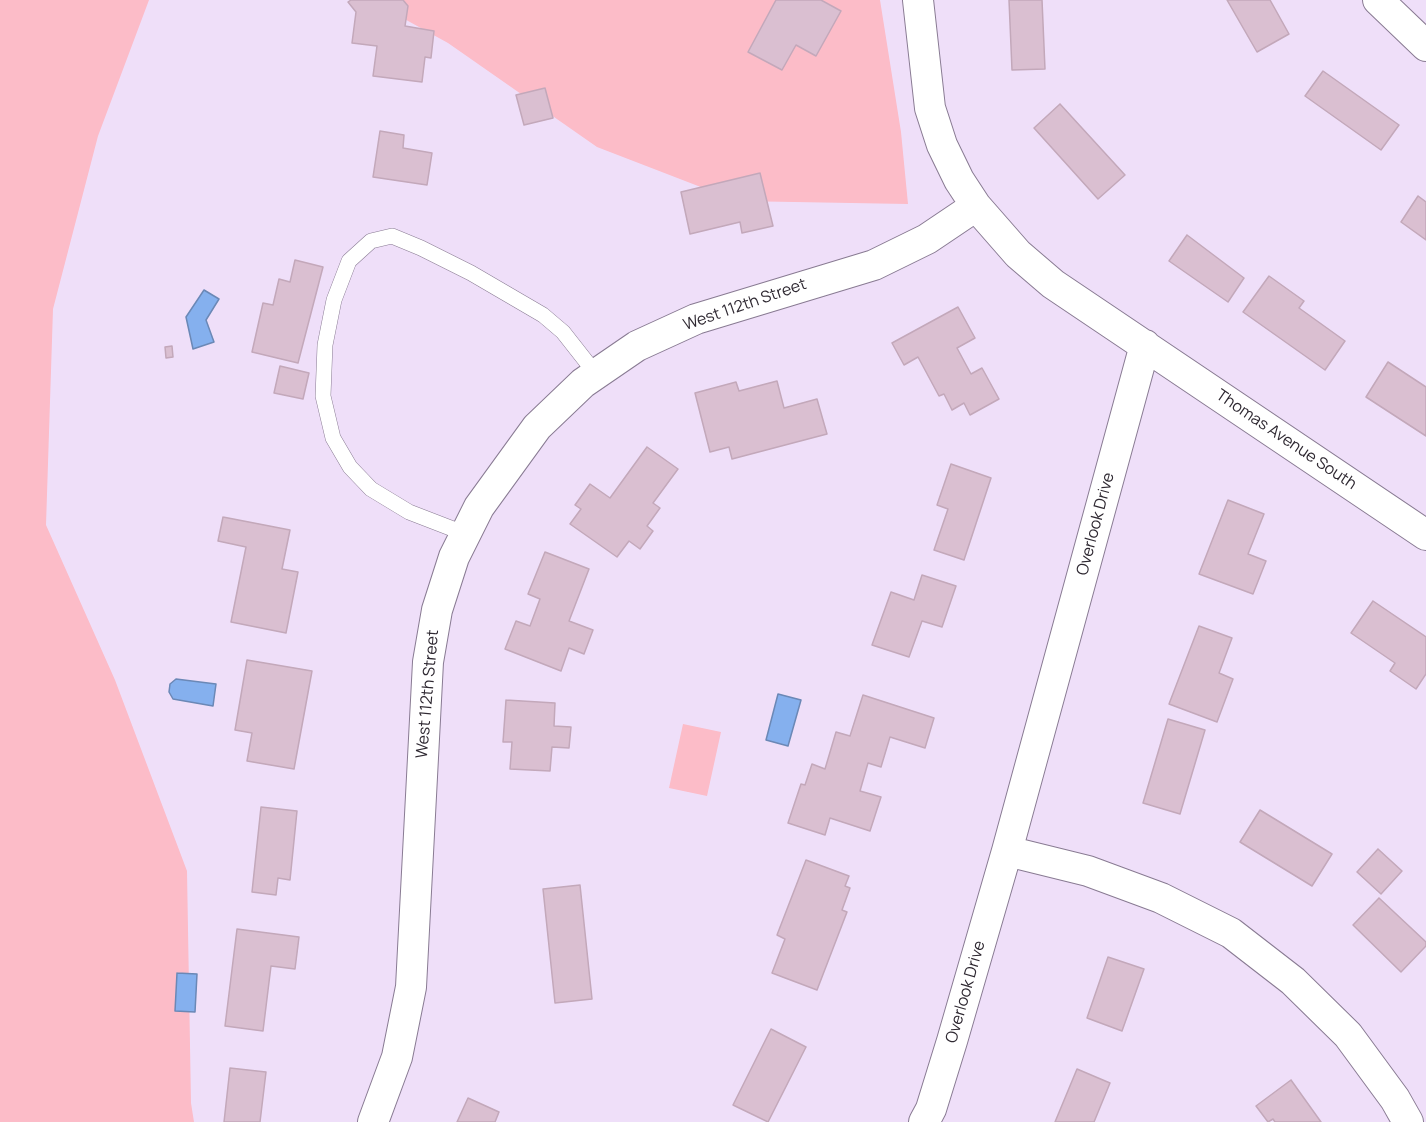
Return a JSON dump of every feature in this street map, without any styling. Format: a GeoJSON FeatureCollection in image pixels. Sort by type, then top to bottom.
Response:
{"type":"FeatureCollection","features":[{"type":"Feature","properties":{"kind":"street"},"geometry":{"type":"LineString","coordinates":[[918,0],[930,108],[942,145],[959,180],[976,206],[1018,254],[1053,284],[1145,345]]}},
{"type":"Feature","properties":{"kind":"street"},"geometry":{"type":"LineString","coordinates":[[1378,0],[1426,46]]}},
{"type":"Feature","properties":{"kind":"street","name":"West 112th Street"},"geometry":{"type":"LineString","coordinates":[[373,1122],[397,1057],[411,987],[428,662],[437,610],[454,557],[479,507],[537,427],[596,374],[637,346],[696,319],[874,265],[927,240],[976,206]]}},
{"type":"Feature","properties":{"kind":"street","name":"Thomas Avenue South"},"geometry":{"type":"LineString","coordinates":[[1145,345],[1426,535]]}},
{"type":"Feature","properties":{"kind":"street","name":"Overlook Drive"},"geometry":{"type":"LineString","coordinates":[[924,1122],[952,1041],[1007,851],[1145,345]]}},
{"type":"Feature","properties":{"kind":"street"},"geometry":{"type":"LineString","coordinates":[[1007,851],[1088,871],[1161,898],[1232,933],[1293,981],[1348,1035],[1395,1099],[1408,1122]]}},
{"type":"Feature","properties":{"kind":"lane"},"geometry":{"type":"LineString","coordinates":[[466,534],[408,512],[371,489],[350,466],[333,438],[323,396],[325,345],[334,300],[349,261],[371,241],[392,236],[421,248],[471,273],[543,315],[563,332],[596,374]]}},
{"type":"Feature","properties":{"kind":"shaded area"},"geometry":{"type":"Polygon","coordinates":[[[0,0],[149,0],[98,136],[53,309],[46,525],[115,680],[187,871],[191,1103],[194,1122],[0,1122],[0,0]]]}},
{"type":"Feature","properties":{"kind":"shaded area"},"geometry":{"type":"Polygon","coordinates":[[[370,0],[880,0],[901,132],[908,204],[737,201],[597,147],[448,43],[370,0]]]}},
{"type":"Feature","properties":{"kind":"shaded area"},"geometry":{"type":"Polygon","coordinates":[[[683,724],[721,732],[707,796],[669,788],[683,724]]]}},
{"type":"Feature","properties":{"kind":"water"},"geometry":{"type":"Polygon","coordinates":[[[204,290],[219,299],[206,320],[214,342],[193,349],[186,317],[204,290]]]}},
{"type":"Feature","properties":{"kind":"water"},"geometry":{"type":"Polygon","coordinates":[[[176,679],[216,684],[213,706],[173,699],[169,692],[170,684],[176,679]]]}},
{"type":"Feature","properties":{"kind":"water"},"geometry":{"type":"Polygon","coordinates":[[[778,694],[801,700],[788,746],[766,740],[778,694]]]}},
{"type":"Feature","properties":{"kind":"water"},"geometry":{"type":"Polygon","coordinates":[[[177,973],[197,974],[195,1012],[175,1011],[177,973]]]}},
{"type":"Feature","properties":{"kind":"building"},"geometry":{"type":"Polygon","coordinates":[[[351,0],[403,0],[408,6],[405,26],[434,31],[431,58],[425,57],[422,82],[373,76],[377,46],[352,43],[356,12],[348,2],[351,0]]]}},
{"type":"Feature","properties":{"kind":"building"},"geometry":{"type":"Polygon","coordinates":[[[776,0],[821,0],[841,11],[816,56],[796,45],[782,70],[748,52],[776,0]]]}},
{"type":"Feature","properties":{"kind":"building"},"geometry":{"type":"Polygon","coordinates":[[[1009,0],[1042,0],[1045,69],[1012,70],[1009,0]]]}},
{"type":"Feature","properties":{"kind":"building"},"geometry":{"type":"Polygon","coordinates":[[[1227,0],[1270,0],[1289,34],[1257,52],[1227,0]]]}},
{"type":"Feature","properties":{"kind":"building"},"geometry":{"type":"Polygon","coordinates":[[[1323,71],[1399,125],[1381,150],[1305,96],[1323,71]]]}},
{"type":"Feature","properties":{"kind":"building"},"geometry":{"type":"Polygon","coordinates":[[[545,88],[553,118],[524,125],[516,95],[545,88]]]}},
{"type":"Feature","properties":{"kind":"building"},"geometry":{"type":"Polygon","coordinates":[[[1060,104],[1125,175],[1098,199],[1034,128],[1060,104]]]}},
{"type":"Feature","properties":{"kind":"building"},"geometry":{"type":"Polygon","coordinates":[[[380,131],[404,135],[403,148],[432,153],[427,185],[373,177],[380,131]]]}},
{"type":"Feature","properties":{"kind":"building"},"geometry":{"type":"Polygon","coordinates":[[[760,173],[773,226],[742,233],[740,222],[690,234],[681,192],[760,173]]]}},
{"type":"Feature","properties":{"kind":"building"},"geometry":{"type":"Polygon","coordinates":[[[1418,196],[1426,202],[1426,240],[1401,222],[1418,196]]]}},
{"type":"Feature","properties":{"kind":"building"},"geometry":{"type":"Polygon","coordinates":[[[1187,235],[1244,278],[1228,302],[1169,261],[1187,235]]]}},
{"type":"Feature","properties":{"kind":"building"},"geometry":{"type":"Polygon","coordinates":[[[295,260],[323,267],[298,363],[252,352],[263,303],[273,305],[279,279],[290,282],[295,260]]]}},
{"type":"Feature","properties":{"kind":"building"},"geometry":{"type":"Polygon","coordinates":[[[1269,276],[1304,301],[1299,308],[1345,341],[1325,370],[1243,312],[1269,276]]]}},
{"type":"Feature","properties":{"kind":"building"},"geometry":{"type":"Polygon","coordinates":[[[958,307],[975,338],[957,348],[971,374],[982,368],[999,399],[970,415],[964,403],[952,410],[944,394],[939,396],[918,357],[904,365],[892,343],[958,307]]]}},
{"type":"Feature","properties":{"kind":"building"},"geometry":{"type":"Polygon","coordinates":[[[172,346],[173,357],[166,358],[165,347],[172,346]]]}},
{"type":"Feature","properties":{"kind":"building"},"geometry":{"type":"Polygon","coordinates":[[[1388,362],[1426,387],[1426,436],[1366,397],[1388,362]]]}},
{"type":"Feature","properties":{"kind":"building"},"geometry":{"type":"Polygon","coordinates":[[[280,366],[309,373],[303,399],[274,393],[280,366]]]}},
{"type":"Feature","properties":{"kind":"building"},"geometry":{"type":"Polygon","coordinates":[[[777,381],[784,408],[817,399],[827,434],[732,459],[729,447],[710,452],[695,393],[736,382],[739,391],[777,381]]]}},
{"type":"Feature","properties":{"kind":"building"},"geometry":{"type":"Polygon","coordinates":[[[647,447],[678,469],[653,503],[660,508],[647,526],[653,531],[640,549],[629,541],[617,557],[570,524],[581,509],[575,505],[590,484],[610,498],[647,447]]]}},
{"type":"Feature","properties":{"kind":"building"},"geometry":{"type":"Polygon","coordinates":[[[951,464],[991,478],[964,560],[934,550],[948,509],[937,505],[951,464]]]}},
{"type":"Feature","properties":{"kind":"building"},"geometry":{"type":"Polygon","coordinates":[[[1228,500],[1264,514],[1248,554],[1266,561],[1253,594],[1199,574],[1228,500]]]}},
{"type":"Feature","properties":{"kind":"building"},"geometry":{"type":"Polygon","coordinates":[[[223,517],[290,530],[282,569],[298,572],[286,633],[231,622],[246,547],[218,541],[223,517]]]}},
{"type":"Feature","properties":{"kind":"building"},"geometry":{"type":"Polygon","coordinates":[[[545,552],[589,569],[569,621],[593,630],[584,654],[569,648],[561,671],[505,649],[516,621],[530,626],[540,599],[528,594],[545,552]]]}},
{"type":"Feature","properties":{"kind":"building"},"geometry":{"type":"Polygon","coordinates":[[[922,575],[956,586],[942,627],[922,621],[909,657],[872,645],[891,592],[914,600],[922,575]]]}},
{"type":"Feature","properties":{"kind":"building"},"geometry":{"type":"Polygon","coordinates":[[[1373,601],[1426,637],[1426,674],[1416,689],[1390,671],[1395,663],[1351,633],[1373,601]]]}},
{"type":"Feature","properties":{"kind":"building"},"geometry":{"type":"Polygon","coordinates":[[[1199,626],[1232,638],[1219,673],[1233,679],[1217,722],[1169,704],[1199,626]]]}},
{"type":"Feature","properties":{"kind":"building"},"geometry":{"type":"Polygon","coordinates":[[[247,660],[312,671],[294,769],[247,761],[252,733],[235,730],[247,660]]]}},
{"type":"Feature","properties":{"kind":"building"},"geometry":{"type":"Polygon","coordinates":[[[863,695],[934,718],[925,748],[890,737],[881,767],[868,763],[860,791],[881,797],[870,831],[830,818],[825,835],[788,823],[801,784],[805,785],[812,764],[825,769],[836,732],[850,736],[863,695]]]}},
{"type":"Feature","properties":{"kind":"building"},"geometry":{"type":"Polygon","coordinates":[[[506,700],[555,703],[554,726],[571,727],[569,748],[552,747],[550,771],[510,769],[512,742],[503,742],[506,700]]]}},
{"type":"Feature","properties":{"kind":"building"},"geometry":{"type":"Polygon","coordinates":[[[1168,719],[1205,730],[1180,814],[1143,803],[1168,719]]]}},
{"type":"Feature","properties":{"kind":"building"},"geometry":{"type":"Polygon","coordinates":[[[261,807],[297,811],[290,880],[278,878],[276,895],[252,892],[261,807]]]}},
{"type":"Feature","properties":{"kind":"building"},"geometry":{"type":"Polygon","coordinates":[[[1260,810],[1332,854],[1312,886],[1240,842],[1260,810]]]}},
{"type":"Feature","properties":{"kind":"building"},"geometry":{"type":"Polygon","coordinates":[[[1378,849],[1402,871],[1381,894],[1357,872],[1378,849]]]}},
{"type":"Feature","properties":{"kind":"building"},"geometry":{"type":"Polygon","coordinates":[[[806,860],[849,876],[845,886],[850,888],[842,910],[847,912],[817,990],[772,973],[785,939],[777,935],[806,860]]]}},
{"type":"Feature","properties":{"kind":"building"},"geometry":{"type":"Polygon","coordinates":[[[580,885],[592,999],[555,1003],[543,889],[580,885]]]}},
{"type":"Feature","properties":{"kind":"building"},"geometry":{"type":"Polygon","coordinates":[[[1379,898],[1426,942],[1426,946],[1401,972],[1353,925],[1379,898]]]}},
{"type":"Feature","properties":{"kind":"building"},"geometry":{"type":"Polygon","coordinates":[[[237,929],[299,937],[295,969],[271,966],[263,1031],[225,1026],[237,929]]]}},
{"type":"Feature","properties":{"kind":"building"},"geometry":{"type":"Polygon","coordinates":[[[1108,957],[1144,969],[1122,1031],[1087,1018],[1108,957]]]}},
{"type":"Feature","properties":{"kind":"building"},"geometry":{"type":"Polygon","coordinates":[[[771,1029],[806,1047],[768,1122],[733,1105],[771,1029]]]}},
{"type":"Feature","properties":{"kind":"building"},"geometry":{"type":"Polygon","coordinates":[[[230,1068],[266,1072],[260,1122],[224,1122],[230,1068]]]}},
{"type":"Feature","properties":{"kind":"building"},"geometry":{"type":"Polygon","coordinates":[[[1077,1069],[1110,1083],[1094,1122],[1055,1122],[1077,1069]]]}},
{"type":"Feature","properties":{"kind":"building"},"geometry":{"type":"Polygon","coordinates":[[[1291,1080],[1321,1122],[1275,1122],[1273,1119],[1268,1122],[1256,1106],[1291,1080]]]}},
{"type":"Feature","properties":{"kind":"building"},"geometry":{"type":"Polygon","coordinates":[[[468,1098],[499,1112],[495,1122],[457,1122],[468,1098]]]}}]}
